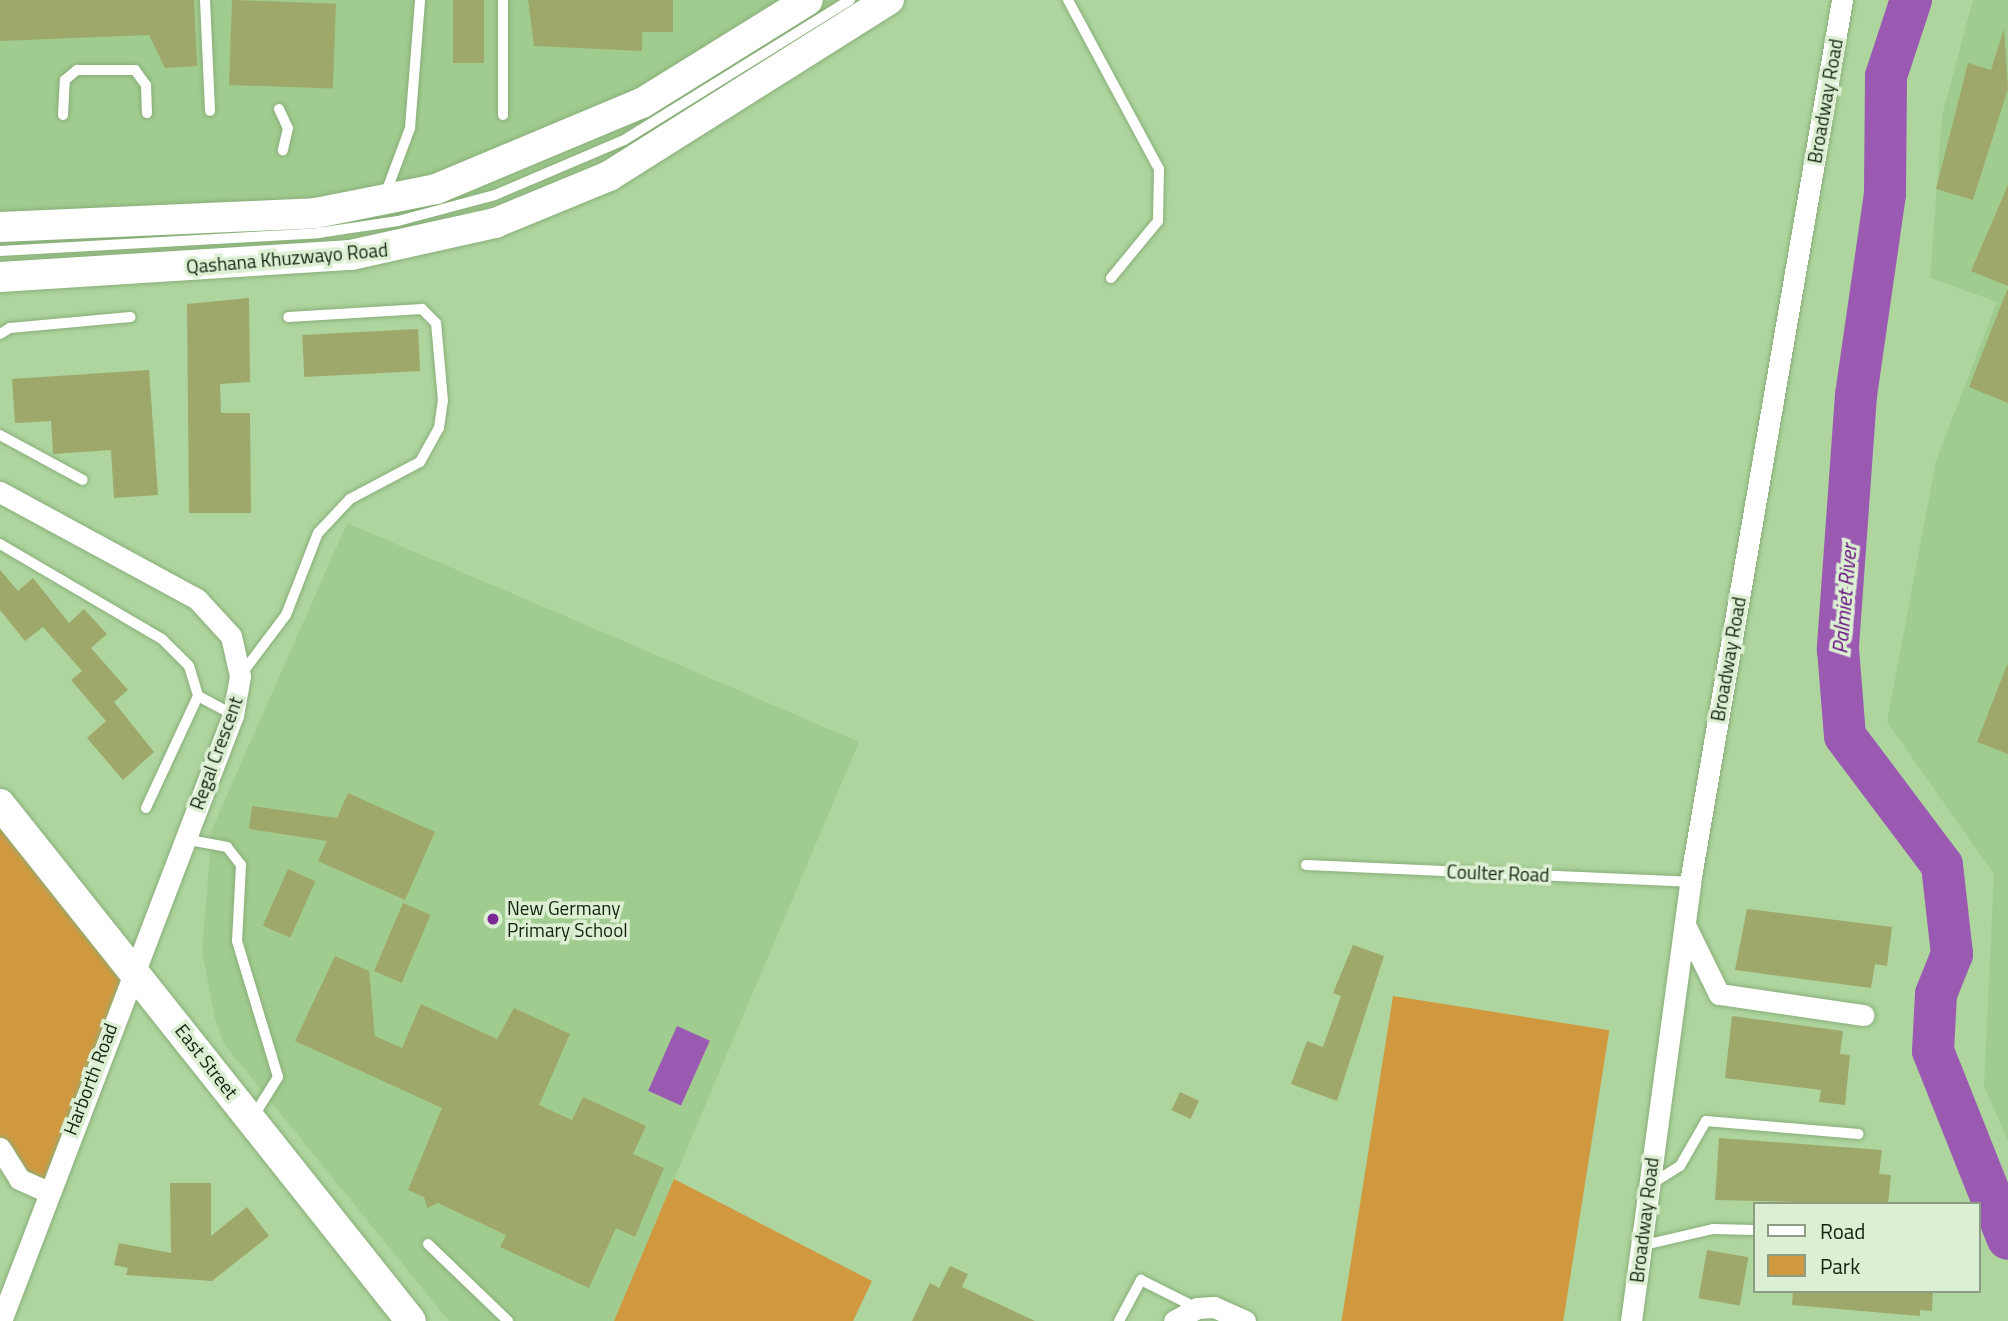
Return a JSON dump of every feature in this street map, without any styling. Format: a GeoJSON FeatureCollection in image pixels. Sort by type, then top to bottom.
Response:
{"type":"FeatureCollection","features":[{"type":"Feature","properties":{"kind":"main road"},"geometry":{"type":"LineString","coordinates":[[0,227],[316,213],[383,202],[487,171],[642,103],[808,0]]}},
{"type":"Feature","properties":{"kind":"main road","name":"Qashana Khuzwayo Road"},"geometry":{"type":"LineString","coordinates":[[0,277],[351,255],[495,223],[609,176],[889,0]]}},
{"type":"Feature","properties":{"kind":"main road","name":"East Street"},"geometry":{"type":"LineString","coordinates":[[0,804],[134,967],[411,1321]]}},
{"type":"Feature","properties":{"kind":"street","name":"Broadway Road"},"geometry":{"type":"LineString","coordinates":[[1631,1321],[1690,882],[1842,0]]}},
{"type":"Feature","properties":{"kind":"street","name":"Regal Crescent"},"geometry":{"type":"LineString","coordinates":[[0,492],[197,599],[231,636],[240,676],[233,715],[134,967]]}},
{"type":"Feature","properties":{"kind":"street"},"geometry":{"type":"LineString","coordinates":[[1685,925],[1719,994],[1863,1015]]}},
{"type":"Feature","properties":{"kind":"street","name":"Harborth Road"},"geometry":{"type":"LineString","coordinates":[[1,1321],[46,1191],[134,967]]}},
{"type":"Feature","properties":{"kind":"street"},"geometry":{"type":"LineString","coordinates":[[0,1148],[19,1179],[46,1191]]}},
{"type":"Feature","properties":{"kind":"street"},"geometry":{"type":"LineString","coordinates":[[1174,1321],[1197,1308],[1214,1307],[1245,1321]]}},
{"type":"Feature","properties":{"kind":"lane"},"geometry":{"type":"LineString","coordinates":[[205,0],[210,111]]}},
{"type":"Feature","properties":{"kind":"lane"},"geometry":{"type":"LineString","coordinates":[[383,202],[410,128],[420,0]]}},
{"type":"Feature","properties":{"kind":"lane"},"geometry":{"type":"LineString","coordinates":[[503,0],[503,115]]}},
{"type":"Feature","properties":{"kind":"lane"},"geometry":{"type":"LineString","coordinates":[[0,251],[318,233],[398,221],[495,195],[635,134],[850,0]]}},
{"type":"Feature","properties":{"kind":"lane"},"geometry":{"type":"LineString","coordinates":[[1068,0],[1159,169],[1158,221],[1111,278]]}},
{"type":"Feature","properties":{"kind":"lane"},"geometry":{"type":"LineString","coordinates":[[64,115],[65,80],[77,71],[135,70],[146,85],[147,113]]}},
{"type":"Feature","properties":{"kind":"lane"},"geometry":{"type":"LineString","coordinates":[[279,109],[288,128],[283,150]]}},
{"type":"Feature","properties":{"kind":"lane"},"geometry":{"type":"LineString","coordinates":[[240,676],[286,615],[318,533],[351,499],[420,463],[439,428],[443,401],[436,323],[422,309],[288,317]]}},
{"type":"Feature","properties":{"kind":"lane"},"geometry":{"type":"LineString","coordinates":[[0,334],[10,328],[130,317]]}},
{"type":"Feature","properties":{"kind":"lane"},"geometry":{"type":"LineString","coordinates":[[0,435],[83,480]]}},
{"type":"Feature","properties":{"kind":"lane"},"geometry":{"type":"LineString","coordinates":[[0,544],[162,639],[189,666],[198,696],[146,808]]}},
{"type":"Feature","properties":{"kind":"lane"},"geometry":{"type":"LineString","coordinates":[[198,696],[233,715]]}},
{"type":"Feature","properties":{"kind":"lane"},"geometry":{"type":"LineString","coordinates":[[184,839],[227,847],[241,865],[237,941],[278,1077],[252,1119]]}},
{"type":"Feature","properties":{"kind":"lane","name":"Coulter Road"},"geometry":{"type":"LineString","coordinates":[[1306,865],[1690,882]]}},
{"type":"Feature","properties":{"kind":"lane"},"geometry":{"type":"LineString","coordinates":[[1648,1186],[1680,1166],[1706,1121],[1858,1134]]}},
{"type":"Feature","properties":{"kind":"lane"},"geometry":{"type":"LineString","coordinates":[[1640,1246],[1713,1228],[1752,1230]]}},
{"type":"Feature","properties":{"kind":"lane"},"geometry":{"type":"LineString","coordinates":[[428,1244],[508,1321]]}},
{"type":"Feature","properties":{"kind":"lane"},"geometry":{"type":"LineString","coordinates":[[1119,1321],[1141,1280],[1197,1308]]}},
{"type":"Feature","properties":{"kind":"shaded area"},"geometry":{"type":"Polygon","coordinates":[[[0,0],[884,0],[663,142],[403,246],[0,275],[0,0]]]}},
{"type":"Feature","properties":{"kind":"shaded area"},"geometry":{"type":"Polygon","coordinates":[[[1973,0],[2008,0],[2008,1141],[1984,1086],[1994,874],[1887,722],[1936,461],[1997,302],[1930,278],[1942,116],[1973,0]]]}},
{"type":"Feature","properties":{"kind":"shaded area","name":"New Germany Primary School"},"geometry":{"type":"Polygon","coordinates":[[[347,523],[859,742],[614,1321],[449,1321],[224,1044],[215,1018],[202,951],[212,829],[347,523]]]}},
{"type":"Feature","properties":{"kind":"shaded area"},"geometry":{"type":"Polygon","coordinates":[[[677,1026],[710,1041],[681,1106],[648,1091],[677,1026]]]}},
{"type":"Feature","properties":{"kind":"green space"},"geometry":{"type":"Polygon","coordinates":[[[0,803],[134,967],[48,1193],[0,1151],[0,803]]]}},
{"type":"Feature","properties":{"kind":"green space"},"geometry":{"type":"Polygon","coordinates":[[[1393,996],[1609,1030],[1563,1321],[1342,1321],[1393,996]]]}},
{"type":"Feature","properties":{"kind":"green space"},"geometry":{"type":"Polygon","coordinates":[[[674,1179],[872,1281],[853,1321],[614,1321],[674,1179]]]}},
{"type":"Feature","properties":{"kind":"building"},"geometry":{"type":"Polygon","coordinates":[[[0,0],[194,0],[197,66],[165,68],[149,35],[0,41],[0,0]]]}},
{"type":"Feature","properties":{"kind":"building"},"geometry":{"type":"Polygon","coordinates":[[[232,0],[336,4],[333,89],[229,85],[232,0]]]}},
{"type":"Feature","properties":{"kind":"building"},"geometry":{"type":"Polygon","coordinates":[[[453,0],[484,0],[484,63],[453,63],[453,0]]]}},
{"type":"Feature","properties":{"kind":"building"},"geometry":{"type":"Polygon","coordinates":[[[528,0],[673,0],[673,32],[642,32],[642,51],[534,46],[528,0]]]}},
{"type":"Feature","properties":{"kind":"building"},"geometry":{"type":"Polygon","coordinates":[[[2004,28],[2008,89],[1973,200],[1936,189],[1968,63],[1991,70],[2004,28]]]}},
{"type":"Feature","properties":{"kind":"building"},"geometry":{"type":"Polygon","coordinates":[[[2008,185],[2008,286],[1971,271],[2008,185]]]}},
{"type":"Feature","properties":{"kind":"building"},"geometry":{"type":"Polygon","coordinates":[[[2008,290],[2008,403],[1969,387],[2008,290]]]}},
{"type":"Feature","properties":{"kind":"building"},"geometry":{"type":"Polygon","coordinates":[[[249,298],[250,382],[220,384],[221,413],[250,413],[251,513],[189,513],[187,304],[249,298]]]}},
{"type":"Feature","properties":{"kind":"building"},"geometry":{"type":"Polygon","coordinates":[[[418,329],[420,371],[304,377],[302,335],[418,329]]]}},
{"type":"Feature","properties":{"kind":"building"},"geometry":{"type":"Polygon","coordinates":[[[149,370],[158,495],[114,498],[111,450],[53,454],[51,421],[15,423],[12,379],[149,370]]]}},
{"type":"Feature","properties":{"kind":"building"},"geometry":{"type":"Polygon","coordinates":[[[0,570],[18,591],[33,578],[69,623],[84,609],[107,634],[91,648],[128,690],[114,702],[154,752],[123,780],[87,738],[106,721],[71,680],[82,671],[43,627],[25,641],[0,610],[0,570]]]}},
{"type":"Feature","properties":{"kind":"building"},"geometry":{"type":"Polygon","coordinates":[[[2008,666],[2008,754],[1977,742],[2008,666]]]}},
{"type":"Feature","properties":{"kind":"building"},"geometry":{"type":"Polygon","coordinates":[[[348,793],[435,832],[405,900],[318,861],[327,841],[249,829],[252,806],[337,818],[348,793]]]}},
{"type":"Feature","properties":{"kind":"building"},"geometry":{"type":"Polygon","coordinates":[[[288,869],[315,881],[290,938],[263,926],[288,869]]]}},
{"type":"Feature","properties":{"kind":"building"},"geometry":{"type":"Polygon","coordinates":[[[403,903],[431,915],[402,983],[374,971],[403,903]]]}},
{"type":"Feature","properties":{"kind":"building"},"geometry":{"type":"Polygon","coordinates":[[[1747,909],[1892,927],[1887,966],[1875,964],[1871,988],[1735,970],[1747,909]]]}},
{"type":"Feature","properties":{"kind":"building"},"geometry":{"type":"Polygon","coordinates":[[[1353,945],[1384,956],[1337,1101],[1291,1084],[1307,1041],[1323,1047],[1341,996],[1333,993],[1353,945]]]}},
{"type":"Feature","properties":{"kind":"building"},"geometry":{"type":"Polygon","coordinates":[[[335,956],[369,971],[375,1036],[402,1048],[421,1004],[497,1039],[514,1008],[570,1034],[539,1105],[572,1120],[583,1097],[646,1126],[633,1154],[664,1168],[635,1237],[616,1228],[589,1288],[500,1247],[506,1235],[438,1203],[427,1208],[424,1197],[408,1190],[442,1108],[295,1041],[335,956]]]}},
{"type":"Feature","properties":{"kind":"building"},"geometry":{"type":"Polygon","coordinates":[[[1732,1016],[1843,1031],[1840,1054],[1850,1055],[1845,1105],[1819,1102],[1821,1090],[1725,1078],[1732,1016]]]}},
{"type":"Feature","properties":{"kind":"building"},"geometry":{"type":"Polygon","coordinates":[[[1180,1092],[1199,1101],[1191,1119],[1172,1110],[1180,1092]]]}},
{"type":"Feature","properties":{"kind":"building"},"geometry":{"type":"Polygon","coordinates":[[[1719,1138],[1882,1150],[1879,1174],[1891,1175],[1888,1202],[1715,1200],[1719,1138]]]}},
{"type":"Feature","properties":{"kind":"building"},"geometry":{"type":"Polygon","coordinates":[[[170,1183],[211,1183],[211,1236],[247,1207],[269,1236],[212,1281],[126,1275],[128,1268],[114,1265],[119,1243],[171,1253],[170,1183]]]}},
{"type":"Feature","properties":{"kind":"building"},"geometry":{"type":"Polygon","coordinates":[[[1707,1250],[1748,1257],[1740,1306],[1698,1298],[1707,1250]]]}},
{"type":"Feature","properties":{"kind":"building"},"geometry":{"type":"Polygon","coordinates":[[[950,1266],[968,1274],[962,1287],[1035,1321],[912,1321],[930,1283],[939,1288],[950,1266]]]}},
{"type":"Feature","properties":{"kind":"building"},"geometry":{"type":"Polygon","coordinates":[[[1793,1293],[1933,1293],[1932,1311],[1920,1310],[1920,1316],[1792,1305],[1793,1293]]]}},
{"type":"Feature","properties":{"kind":"waterway","name":"Palmiet River"},"geometry":{"type":"LineString","coordinates":[[1911,0],[1886,76],[1885,194],[1856,395],[1838,649],[1845,736],[1942,865],[1952,954],[1936,994],[1933,1051],[2008,1239]]}},
{"type":"Feature","properties":{"kind":"place","name":"New Germany Primary School"},"geometry":{"type":"Point","coordinates":[493,919]}}]}
